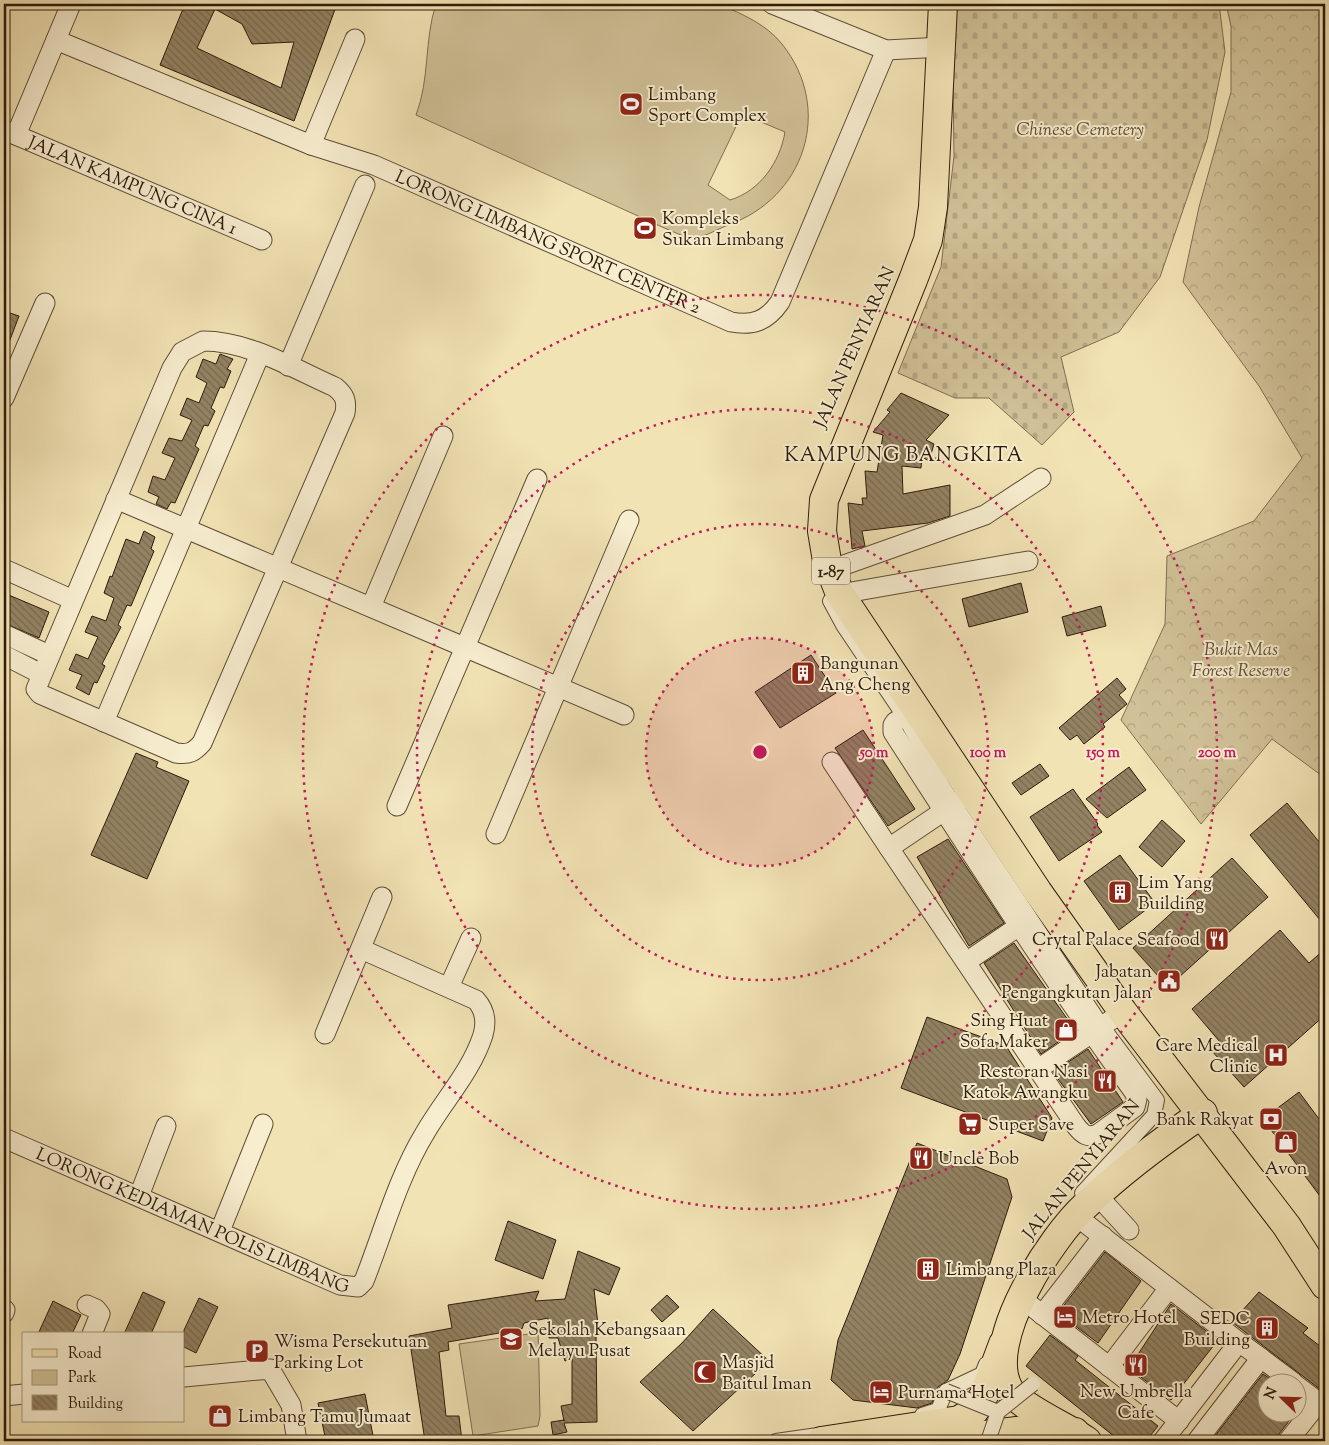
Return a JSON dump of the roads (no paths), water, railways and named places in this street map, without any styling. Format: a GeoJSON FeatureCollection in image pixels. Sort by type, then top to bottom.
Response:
{"type":"FeatureCollection","features":[{"type":"Feature","properties":{"kind":"main road","name":"1-87"},"geometry":{"type":"LineString","coordinates":[[943,4],[936,48],[934,207],[928,240],[857,423],[837,463],[824,500],[822,531],[835,582],[910,713],[950,793],[1038,892],[1106,1023],[1159,1058],[1202,1114]]}},
{"type":"Feature","properties":{"kind":"main road","name":"1-87"},"geometry":{"type":"LineString","coordinates":[[1159,1058],[1170,1085],[1173,1103],[1162,1140]]}},
{"type":"Feature","properties":{"kind":"main road"},"geometry":{"type":"LineString","coordinates":[[821,1441],[959,1420],[975,1410],[984,1395],[1003,1344],[1008,1324],[1021,1298],[1048,1253],[1076,1216],[1097,1195],[1162,1140],[1202,1114],[1286,1225],[1325,1285]]}},
{"type":"Feature","properties":{"kind":"main road"},"geometry":{"type":"LineString","coordinates":[[1162,1140],[1190,1134],[1224,1142]]}},
{"type":"Feature","properties":{"kind":"main road"},"geometry":{"type":"LineString","coordinates":[[1003,1344],[1002,1374],[1010,1390],[1024,1403],[1081,1437]]}},
{"type":"Feature","properties":{"kind":"main road"},"geometry":{"type":"LineString","coordinates":[[937,1441],[1017,1432],[1081,1437]]}},
{"type":"Feature","properties":{"kind":"street"},"geometry":{"type":"LineString","coordinates":[[10,132],[56,40],[71,4]]}},
{"type":"Feature","properties":{"kind":"street"},"geometry":{"type":"LineString","coordinates":[[772,4],[886,50],[936,48]]}},
{"type":"Feature","properties":{"kind":"street","name":"JALAN PENYIARAN"},"geometry":{"type":"LineString","coordinates":[[910,713],[843,625],[823,587],[814,553],[813,510],[820,474],[918,248],[925,217],[936,48],[935,4]]}},
{"type":"Feature","properties":{"kind":"street"},"geometry":{"type":"LineString","coordinates":[[311,145],[355,39]]}},
{"type":"Feature","properties":{"kind":"street","name":"LORONG LIMBANG SPORT CENTER 2"},"geometry":{"type":"LineString","coordinates":[[56,40],[311,145],[374,165],[731,322],[745,325],[760,322],[772,314],[780,302],[886,50]]}},
{"type":"Feature","properties":{"kind":"street","name":"JALAN KAMPUNG CINA 1"},"geometry":{"type":"LineString","coordinates":[[10,132],[262,240]]}},
{"type":"Feature","properties":{"kind":"street"},"geometry":{"type":"LineString","coordinates":[[288,366],[366,185]]}},
{"type":"Feature","properties":{"kind":"street"},"geometry":{"type":"LineString","coordinates":[[4,398],[45,303]]}},
{"type":"Feature","properties":{"kind":"street"},"geometry":{"type":"LineString","coordinates":[[203,341],[217,341],[230,342],[260,354],[335,387],[343,393],[346,403],[345,413],[202,743],[195,751],[186,755],[176,753],[40,694],[36,689],[172,368],[182,352],[203,341]]}},
{"type":"Feature","properties":{"kind":"street"},"geometry":{"type":"LineString","coordinates":[[104,722],[260,354]]}},
{"type":"Feature","properties":{"kind":"street"},"geometry":{"type":"LineString","coordinates":[[371,607],[443,436]]}},
{"type":"Feature","properties":{"kind":"street"},"geometry":{"type":"LineString","coordinates":[[835,582],[985,515],[1041,478]]}},
{"type":"Feature","properties":{"kind":"street"},"geometry":{"type":"LineString","coordinates":[[397,806],[538,479]]}},
{"type":"Feature","properties":{"kind":"street"},"geometry":{"type":"LineString","coordinates":[[116,498],[624,715]]}},
{"type":"Feature","properties":{"kind":"street"},"geometry":{"type":"LineString","coordinates":[[496,834],[629,520]]}},
{"type":"Feature","properties":{"kind":"street"},"geometry":{"type":"LineString","coordinates":[[835,582],[1028,561]]}},
{"type":"Feature","properties":{"kind":"street"},"geometry":{"type":"LineString","coordinates":[[4,569],[73,600]]}},
{"type":"Feature","properties":{"kind":"street"},"geometry":{"type":"LineString","coordinates":[[4,634],[49,655]]}},
{"type":"Feature","properties":{"kind":"street"},"geometry":{"type":"LineString","coordinates":[[4,655],[41,674]]}},
{"type":"Feature","properties":{"kind":"street"},"geometry":{"type":"LineString","coordinates":[[832,762],[889,848],[1076,1126],[1085,1135],[1092,1137],[1130,1113],[1135,1107],[1137,1099],[1106,1023],[1020,926],[950,793],[889,848]]}},
{"type":"Feature","properties":{"kind":"street"},"geometry":{"type":"LineString","coordinates":[[325,1034],[382,897]]}},
{"type":"Feature","properties":{"kind":"street"},"geometry":{"type":"LineString","coordinates":[[966,962],[1020,926]]}},
{"type":"Feature","properties":{"kind":"street"},"geometry":{"type":"LineString","coordinates":[[449,987],[471,938]]}},
{"type":"Feature","properties":{"kind":"street","name":"LORONG KEDIAMAN POLIS LIMBANG"},"geometry":{"type":"LineString","coordinates":[[4,1138],[220,1230],[340,1285],[358,1287],[364,1282],[410,1163],[425,1133],[457,1087],[483,1034],[485,1021],[483,1008],[476,1000],[361,949]]}},
{"type":"Feature","properties":{"kind":"street"},"geometry":{"type":"LineString","coordinates":[[1038,1069],[1106,1023]]}},
{"type":"Feature","properties":{"kind":"street","name":"JALAN PENYIARAN"},"geometry":{"type":"LineString","coordinates":[[946,1391],[982,1374],[1029,1268],[1048,1238],[1107,1164],[1154,1115],[1157,1100],[1106,1023]]}},
{"type":"Feature","properties":{"kind":"street"},"geometry":{"type":"LineString","coordinates":[[220,1230],[263,1124]]}},
{"type":"Feature","properties":{"kind":"street"},"geometry":{"type":"LineString","coordinates":[[138,1196],[166,1126]]}},
{"type":"Feature","properties":{"kind":"street"},"geometry":{"type":"LineString","coordinates":[[1097,1195],[1129,1230]]}},
{"type":"Feature","properties":{"kind":"street"},"geometry":{"type":"LineString","coordinates":[[1076,1216],[1280,1372]]}},
{"type":"Feature","properties":{"kind":"street"},"geometry":{"type":"LineString","coordinates":[[1042,1315],[1103,1236]]}},
{"type":"Feature","properties":{"kind":"street"},"geometry":{"type":"LineString","coordinates":[[1109,1367],[1169,1288]]}},
{"type":"Feature","properties":{"kind":"street"},"geometry":{"type":"LineString","coordinates":[[1021,1298],[1178,1421]]}},
{"type":"Feature","properties":{"kind":"street"},"geometry":{"type":"LineString","coordinates":[[87,1305],[96,1309],[100,1314],[93,1332]]}},
{"type":"Feature","properties":{"kind":"street"},"geometry":{"type":"LineString","coordinates":[[1163,1441],[1239,1342]]}},
{"type":"Feature","properties":{"kind":"street"},"geometry":{"type":"LineString","coordinates":[[1197,1441],[1261,1358]]}},
{"type":"Feature","properties":{"kind":"street"},"geometry":{"type":"LineString","coordinates":[[185,1378],[270,1369],[291,1405],[296,1441]]}},
{"type":"Feature","properties":{"kind":"street"},"geometry":{"type":"LineString","coordinates":[[988,1441],[998,1412],[1034,1384]]}},
{"type":"Feature","properties":{"kind":"street"},"geometry":{"type":"LineString","coordinates":[[776,1441],[897,1424],[938,1410],[946,1391],[998,1412]]}},
{"type":"Feature","properties":{"kind":"street"},"geometry":{"type":"LineString","coordinates":[[1288,1441],[1322,1405],[1306,1393]]}},
{"type":"Feature","properties":{"kind":"street"},"geometry":{"type":"LineString","coordinates":[[4,1396],[22,1394]]}},
{"type":"Feature","properties":{"kind":"place","name":"Limbang Sport Complex"},"geometry":{"type":"Point","coordinates":[631,104]}},
{"type":"Feature","properties":{"kind":"place","name":"Kompleks Sukan Limbang"},"geometry":{"type":"Point","coordinates":[645,228]}},
{"type":"Feature","properties":{"kind":"place","name":"Bangunan Ang Cheng"},"geometry":{"type":"Point","coordinates":[803,673]}},
{"type":"Feature","properties":{"kind":"place","name":"Lim Yang Building"},"geometry":{"type":"Point","coordinates":[1120,892]}},
{"type":"Feature","properties":{"kind":"place","name":"Crytal Palace Seafood"},"geometry":{"type":"Point","coordinates":[1217,939]}},
{"type":"Feature","properties":{"kind":"place","name":"Jabatan Pengangkutan Jalan"},"geometry":{"type":"Point","coordinates":[1169,981]}},
{"type":"Feature","properties":{"kind":"place","name":"Sing Huat Sofa Maker"},"geometry":{"type":"Point","coordinates":[1066,1030]}},
{"type":"Feature","properties":{"kind":"place","name":"Care Medical Clinic"},"geometry":{"type":"Point","coordinates":[1276,1055]}},
{"type":"Feature","properties":{"kind":"place","name":"Restoran Nasi Katok Awangku"},"geometry":{"type":"Point","coordinates":[1105,1081]}},
{"type":"Feature","properties":{"kind":"place","name":"Bank Rakyat"},"geometry":{"type":"Point","coordinates":[1271,1119]}},
{"type":"Feature","properties":{"kind":"place","name":"Super Save"},"geometry":{"type":"Point","coordinates":[970,1124]}},
{"type":"Feature","properties":{"kind":"place","name":"Avon"},"geometry":{"type":"Point","coordinates":[1286,1142]}},
{"type":"Feature","properties":{"kind":"place","name":"Uncle Bob"},"geometry":{"type":"Point","coordinates":[921,1158]}},
{"type":"Feature","properties":{"kind":"place","name":"Limbang Plaza"},"geometry":{"type":"Point","coordinates":[928,1269]}},
{"type":"Feature","properties":{"kind":"place","name":"Metro Hotel"},"geometry":{"type":"Point","coordinates":[1065,1317]}},
{"type":"Feature","properties":{"kind":"place","name":"SEDC Building"},"geometry":{"type":"Point","coordinates":[1267,1328]}},
{"type":"Feature","properties":{"kind":"place","name":"Sekolah Kebangsaan Melayu Pusat"},"geometry":{"type":"Point","coordinates":[511,1339]}},
{"type":"Feature","properties":{"kind":"place","name":"Wisma Persekutuan Parking Lot"},"geometry":{"type":"Point","coordinates":[257,1351]}},
{"type":"Feature","properties":{"kind":"place","name":"New Umbrella Cafe"},"geometry":{"type":"Point","coordinates":[1136,1365]}},
{"type":"Feature","properties":{"kind":"place","name":"Masjid Baitul Iman"},"geometry":{"type":"Point","coordinates":[705,1372]}},
{"type":"Feature","properties":{"kind":"place","name":"Purnama Hotel"},"geometry":{"type":"Point","coordinates":[881,1392]}},
{"type":"Feature","properties":{"kind":"place","name":"Limbang Tamu Jumaat"},"geometry":{"type":"Point","coordinates":[220,1416]}},
{"type":"Feature","properties":{"kind":"district","name":"KAMPUNG BANGKITA"},"geometry":{"type":"Point","coordinates":[904,454]}},
{"type":"Feature","properties":{"kind":"park label","name":"Chinese Cemetery"},"geometry":{"type":"Point","coordinates":[1080,129]}},
{"type":"Feature","properties":{"kind":"park label","name":"Bukit Mas Forest Reserve"},"geometry":{"type":"Point","coordinates":[1241,660]}}]}
